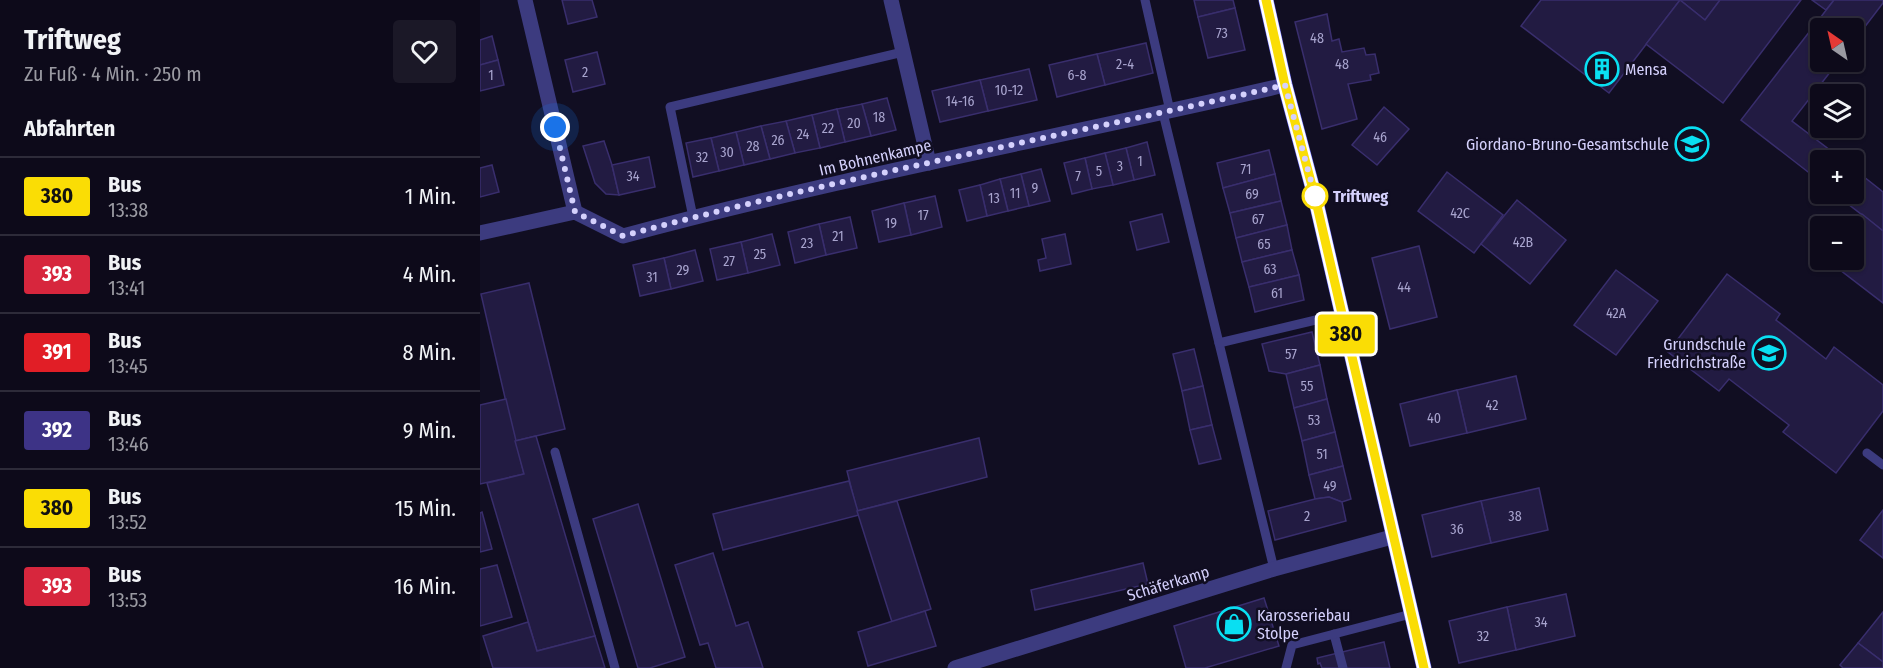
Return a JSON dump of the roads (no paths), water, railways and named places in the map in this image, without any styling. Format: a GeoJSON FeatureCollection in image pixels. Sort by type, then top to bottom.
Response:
{"type":"FeatureCollection","features":[{"type":"Feature","properties":{"kind":"main road"},"geometry":{"type":"LineString","coordinates":[[1266,0],[1285,85],[1315,197],[1424,668]]}},
{"type":"Feature","properties":{"kind":"street"},"geometry":{"type":"LineString","coordinates":[[480,233],[575,212],[525,0]]}},
{"type":"Feature","properties":{"kind":"street"},"geometry":{"type":"LineString","coordinates":[[891,0],[929,163]]}},
{"type":"Feature","properties":{"kind":"street","name":"Im Bohnenkampe"},"geometry":{"type":"LineString","coordinates":[[575,212],[623,236],[693,217],[929,163],[1285,85]]}},
{"type":"Feature","properties":{"kind":"street","name":"Schäferkamp"},"geometry":{"type":"LineString","coordinates":[[955,668],[1274,569],[1392,537]]}},
{"type":"Feature","properties":{"kind":"lane"},"geometry":{"type":"LineString","coordinates":[[1145,0],[1166,112],[1274,569]]}},
{"type":"Feature","properties":{"kind":"lane"},"geometry":{"type":"LineString","coordinates":[[693,217],[670,107],[903,52]]}},
{"type":"Feature","properties":{"kind":"lane"},"geometry":{"type":"LineString","coordinates":[[1219,343],[1341,314]]}},
{"type":"Feature","properties":{"kind":"lane"},"geometry":{"type":"LineString","coordinates":[[555,452],[615,668]]}},
{"type":"Feature","properties":{"kind":"lane"},"geometry":{"type":"LineString","coordinates":[[1867,453],[1883,465]]}},
{"type":"Feature","properties":{"kind":"lane"},"geometry":{"type":"LineString","coordinates":[[1286,668],[1292,645],[1411,614]]}},
{"type":"Feature","properties":{"kind":"lane"},"geometry":{"type":"LineString","coordinates":[[1334,634],[1343,668]]}},
{"type":"Feature","properties":{"kind":"place","name":"Mensa"},"geometry":{"type":"Point","coordinates":[1602,69]}},
{"type":"Feature","properties":{"kind":"place","name":"Giordano-Bruno-Gesamtschule"},"geometry":{"type":"Point","coordinates":[1692,144]}},
{"type":"Feature","properties":{"kind":"place","name":"Triftweg"},"geometry":{"type":"Point","coordinates":[1315,196]}},
{"type":"Feature","properties":{"kind":"place","name":"Grundschule Friedrichstraße"},"geometry":{"type":"Point","coordinates":[1769,353]}},
{"type":"Feature","properties":{"kind":"place","name":"Karosseriebau Stolpe"},"geometry":{"type":"Point","coordinates":[1234,624]}}]}
